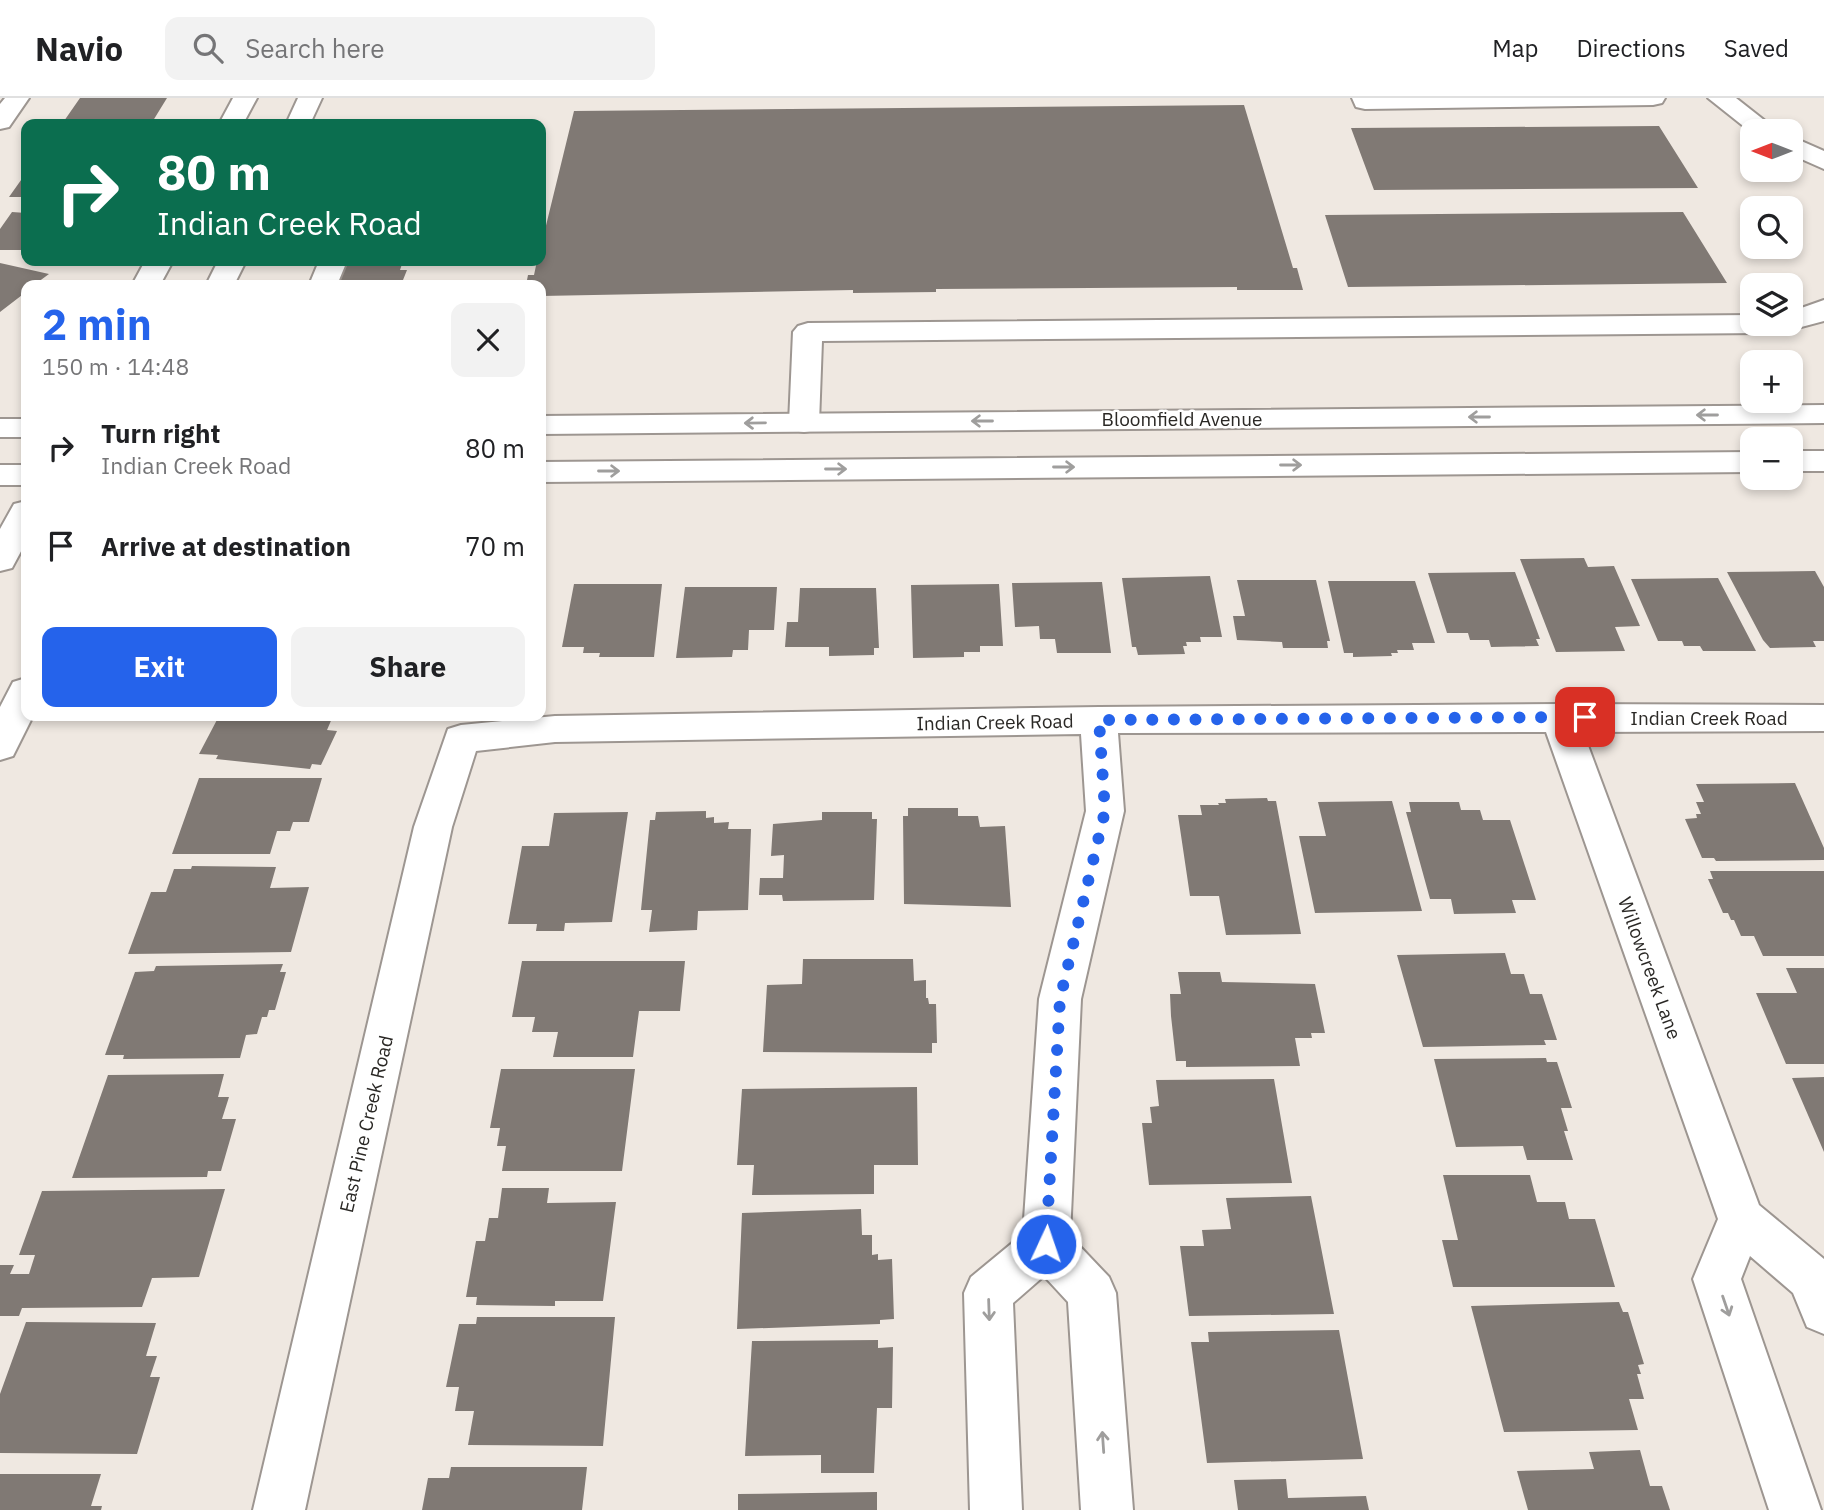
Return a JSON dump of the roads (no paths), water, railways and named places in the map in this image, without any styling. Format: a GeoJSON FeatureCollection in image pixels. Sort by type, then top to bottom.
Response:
{"type":"FeatureCollection","features":[{"type":"Feature","properties":{"kind":"street"},"geometry":{"type":"LineString","coordinates":[[0,122],[17,98]]}},
{"type":"Feature","properties":{"kind":"street"},"geometry":{"type":"LineString","coordinates":[[234,119],[245,98]]}},
{"type":"Feature","properties":{"kind":"street"},"geometry":{"type":"LineString","coordinates":[[300,119],[310,98]]}},
{"type":"Feature","properties":{"kind":"street"},"geometry":{"type":"LineString","coordinates":[[1364,98],[1365,102],[1382,102],[1653,98]]}},
{"type":"Feature","properties":{"kind":"street"},"geometry":{"type":"LineString","coordinates":[[1720,98],[1749,119]]}},
{"type":"Feature","properties":{"kind":"street"},"geometry":{"type":"LineString","coordinates":[[1803,150],[1824,161]]}},
{"type":"Feature","properties":{"kind":"street"},"geometry":{"type":"LineString","coordinates":[[1803,318],[1824,309]]}},
{"type":"Feature","properties":{"kind":"street"},"geometry":{"type":"LineString","coordinates":[[804,423],[808,332],[1740,324]]}},
{"type":"Feature","properties":{"kind":"street","name":"Bloomfield Avenue"},"geometry":{"type":"LineString","coordinates":[[546,425],[1824,414]]}},
{"type":"Feature","properties":{"kind":"street"},"geometry":{"type":"LineString","coordinates":[[0,428],[21,428]]}},
{"type":"Feature","properties":{"kind":"street"},"geometry":{"type":"LineString","coordinates":[[546,472],[1740,461]]}},
{"type":"Feature","properties":{"kind":"street"},"geometry":{"type":"LineString","coordinates":[[1803,461],[1824,461]]}},
{"type":"Feature","properties":{"kind":"street"},"geometry":{"type":"LineString","coordinates":[[0,475],[21,475]]}},
{"type":"Feature","properties":{"kind":"street"},"geometry":{"type":"LineString","coordinates":[[0,560],[21,520]]}},
{"type":"Feature","properties":{"kind":"street"},"geometry":{"type":"LineString","coordinates":[[0,746],[21,702]]}},
{"type":"Feature","properties":{"kind":"street","name":"Willowcreek Lane"},"geometry":{"type":"LineString","coordinates":[[1559,717],[1741,1219],[1812,1279],[1824,1311]]}},
{"type":"Feature","properties":{"kind":"street","name":"Indian Creek Road"},"geometry":{"type":"LineString","coordinates":[[461,739],[555,729],[1099,720],[1824,718]]}},
{"type":"Feature","properties":{"kind":"street"},"geometry":{"type":"LineString","coordinates":[[1099,720],[1105,811],[1060,999],[1046,1244],[1092,1293],[1107,1510]]}},
{"type":"Feature","properties":{"kind":"street","name":"East Pine Creek Road"},"geometry":{"type":"LineString","coordinates":[[279,1510],[433,827],[461,739]]}},
{"type":"Feature","properties":{"kind":"street"},"geometry":{"type":"LineString","coordinates":[[1741,1219],[1717,1279],[1795,1510]]}},
{"type":"Feature","properties":{"kind":"street"},"geometry":{"type":"LineString","coordinates":[[996,1510],[988,1293],[1046,1244]]}}]}
